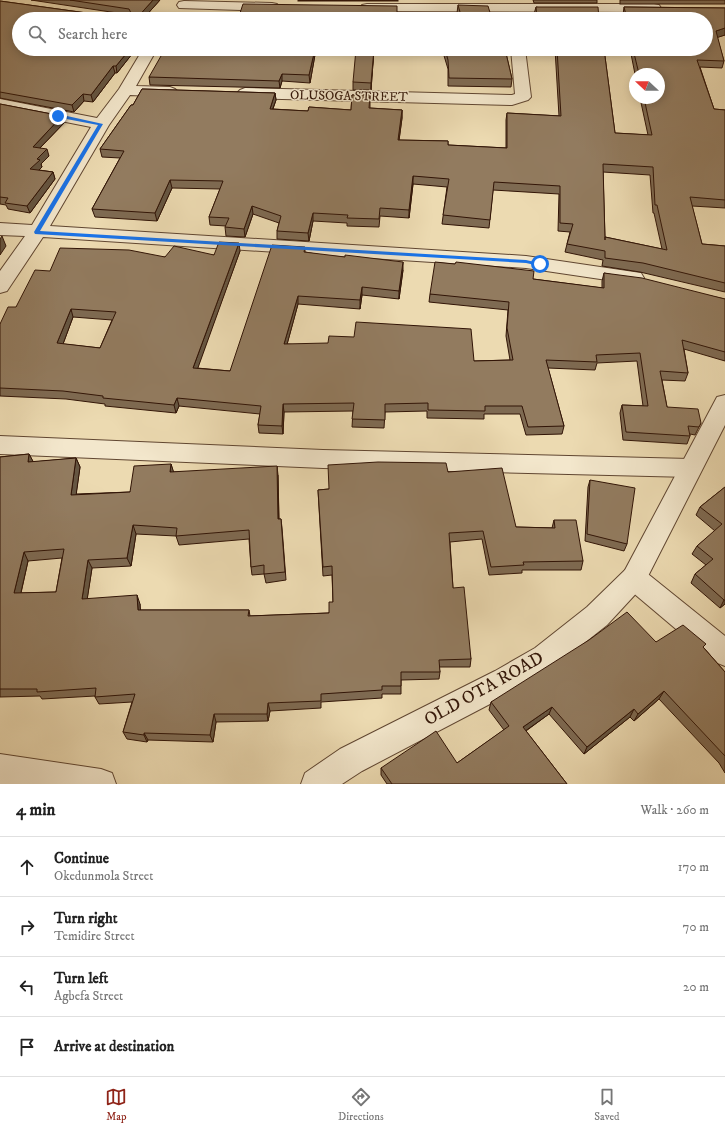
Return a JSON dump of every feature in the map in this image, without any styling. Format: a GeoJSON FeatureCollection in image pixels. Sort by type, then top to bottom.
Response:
{"type":"FeatureCollection","features":[{"type":"Feature","properties":{"kind":"street"},"geometry":{"type":"LineString","coordinates":[[182,7],[286,7]]}},
{"type":"Feature","properties":{"kind":"street"},"geometry":{"type":"LineString","coordinates":[[357,8],[462,12]]}},
{"type":"Feature","properties":{"kind":"street"},"geometry":{"type":"LineString","coordinates":[[575,12],[665,9]]}},
{"type":"Feature","properties":{"kind":"street"},"geometry":{"type":"LineString","coordinates":[[0,286],[37,232],[100,124],[126,90],[146,56]]}},
{"type":"Feature","properties":{"kind":"street","name":"OLUSOGA STREET"},"geometry":{"type":"LineString","coordinates":[[228,93],[512,100],[523,97],[519,56]]}},
{"type":"Feature","properties":{"kind":"street"},"geometry":{"type":"LineString","coordinates":[[126,90],[181,92]]}},
{"type":"Feature","properties":{"kind":"street"},"geometry":{"type":"LineString","coordinates":[[0,104],[100,124]]}},
{"type":"Feature","properties":{"kind":"street"},"geometry":{"type":"LineString","coordinates":[[0,229],[526,262],[654,283]]}},
{"type":"Feature","properties":{"kind":"street","name":"OLD OTA ROAD"},"geometry":{"type":"LineString","coordinates":[[316,784],[351,760],[505,681],[545,657],[597,616],[634,578],[725,403]]}},
{"type":"Feature","properties":{"kind":"street"},"geometry":{"type":"LineString","coordinates":[[0,445],[323,459],[690,468]]}},
{"type":"Feature","properties":{"kind":"street"},"geometry":{"type":"LineString","coordinates":[[634,578],[725,654]]}},
{"type":"Feature","properties":{"kind":"street"},"geometry":{"type":"LineString","coordinates":[[0,769],[101,784]]}},
{"type":"Feature","properties":{"kind":"building"},"geometry":{"type":"Polygon","coordinates":[[[70,0],[153,0],[142,12],[130,12],[129,9],[70,0]]]}},
{"type":"Feature","properties":{"kind":"building"},"geometry":{"type":"Polygon","coordinates":[[[0,1],[80,12],[12,12],[12,56],[124,56],[116,66],[113,66],[91,95],[83,94],[72,105],[0,92],[0,1]]]}},
{"type":"Feature","properties":{"kind":"building"},"geometry":{"type":"Polygon","coordinates":[[[243,4],[397,6],[397,12],[240,12],[243,4]]]}},
{"type":"Feature","properties":{"kind":"building"},"geometry":{"type":"Polygon","coordinates":[[[458,5],[488,6],[490,12],[460,12],[458,5]]]}},
{"type":"Feature","properties":{"kind":"building"},"geometry":{"type":"Polygon","coordinates":[[[536,7],[598,7],[598,12],[536,12],[536,7]]]}},
{"type":"Feature","properties":{"kind":"building"},"geometry":{"type":"Polygon","coordinates":[[[624,7],[725,8],[725,28],[716,31],[724,61],[697,60],[714,109],[725,110],[725,200],[690,197],[702,244],[725,246],[725,283],[643,263],[605,258],[605,251],[567,244],[573,224],[560,223],[560,186],[494,182],[490,220],[443,215],[449,179],[413,176],[409,210],[380,208],[379,219],[347,218],[348,215],[313,213],[308,233],[277,231],[281,216],[252,206],[244,229],[225,227],[229,218],[209,217],[223,181],[170,180],[155,213],[92,209],[124,151],[100,149],[131,105],[133,105],[142,89],[275,93],[270,109],[308,111],[309,107],[351,110],[352,95],[370,95],[369,108],[402,110],[398,140],[448,141],[448,145],[507,148],[507,113],[561,116],[557,56],[605,56],[615,133],[652,135],[645,104],[665,104],[665,68],[638,68],[635,56],[713,56],[713,12],[625,12],[624,7]],[[603,164],[605,240],[605,237],[667,250],[657,205],[655,205],[653,167],[603,164]]]}},
{"type":"Feature","properties":{"kind":"building"},"geometry":{"type":"Polygon","coordinates":[[[161,56],[313,56],[309,75],[282,74],[279,81],[149,77],[161,56]]]}},
{"type":"Feature","properties":{"kind":"building"},"geometry":{"type":"Polygon","coordinates":[[[355,56],[373,56],[371,83],[353,82],[355,56]]]}},
{"type":"Feature","properties":{"kind":"building"},"geometry":{"type":"Polygon","coordinates":[[[447,56],[507,56],[512,79],[449,78],[447,56]]]}},
{"type":"Feature","properties":{"kind":"building"},"geometry":{"type":"Polygon","coordinates":[[[0,104],[62,116],[33,147],[47,149],[37,159],[40,160],[30,169],[53,172],[27,206],[5,203],[8,198],[0,197],[0,104]]]}},
{"type":"Feature","properties":{"kind":"building"},"geometry":{"type":"Polygon","coordinates":[[[219,242],[239,243],[193,368],[230,371],[272,245],[305,247],[304,252],[403,262],[399,291],[362,287],[360,300],[298,296],[284,344],[328,343],[329,336],[354,337],[356,322],[471,329],[474,361],[513,360],[507,328],[509,302],[430,294],[435,262],[455,264],[456,262],[534,271],[533,279],[604,288],[604,273],[642,278],[725,299],[725,352],[682,340],[688,373],[660,371],[667,407],[698,409],[701,423],[699,427],[688,426],[690,436],[626,432],[622,405],[648,406],[640,353],[596,355],[597,362],[546,360],[564,426],[528,427],[522,406],[485,406],[485,411],[428,410],[428,403],[385,404],[385,420],[352,419],[354,403],[283,404],[282,426],[258,425],[261,406],[177,398],[174,405],[103,398],[103,396],[63,391],[0,388],[0,324],[8,307],[16,307],[35,270],[50,271],[60,248],[129,250],[165,257],[174,246],[214,255],[219,242]],[[71,309],[57,343],[100,348],[116,312],[71,309]]]}},
{"type":"Feature","properties":{"kind":"building"},"geometry":{"type":"Polygon","coordinates":[[[29,454],[28,462],[76,458],[71,495],[130,492],[134,466],[171,464],[170,472],[277,466],[278,519],[281,519],[285,572],[264,574],[264,565],[251,567],[249,530],[176,536],[177,528],[133,525],[127,558],[88,560],[82,599],[137,595],[138,610],[249,610],[248,616],[329,613],[329,602],[333,602],[332,566],[323,567],[318,490],[329,489],[328,465],[378,462],[446,463],[448,472],[502,468],[516,527],[555,528],[554,520],[576,520],[583,561],[523,562],[524,565],[491,567],[483,531],[449,533],[453,588],[464,587],[471,659],[439,660],[440,672],[401,672],[401,686],[382,686],[382,690],[321,694],[321,701],[268,703],[267,714],[214,714],[210,735],[144,733],[144,735],[123,732],[135,694],[95,697],[96,688],[37,692],[37,689],[0,689],[0,457],[29,454]],[[64,549],[24,552],[14,593],[56,592],[64,549]]]}},
{"type":"Feature","properties":{"kind":"building"},"geometry":{"type":"Polygon","coordinates":[[[590,480],[635,488],[627,544],[587,534],[590,480]]]}},
{"type":"Feature","properties":{"kind":"building"},"geometry":{"type":"Polygon","coordinates":[[[725,487],[724,600],[695,574],[713,559],[697,546],[722,524],[700,507],[725,487]]]}},
{"type":"Feature","properties":{"kind":"building"},"geometry":{"type":"Polygon","coordinates":[[[627,612],[656,642],[683,625],[706,644],[703,647],[725,672],[725,756],[664,691],[638,714],[634,709],[587,747],[552,707],[523,727],[567,784],[392,784],[381,768],[436,731],[457,763],[509,726],[491,702],[589,640],[627,612]]]}},
{"type":"Feature","properties":{"kind":"route"},"geometry":{"type":"LineString","coordinates":[[58,116],[100,124],[37,232],[540,264]]}}]}
